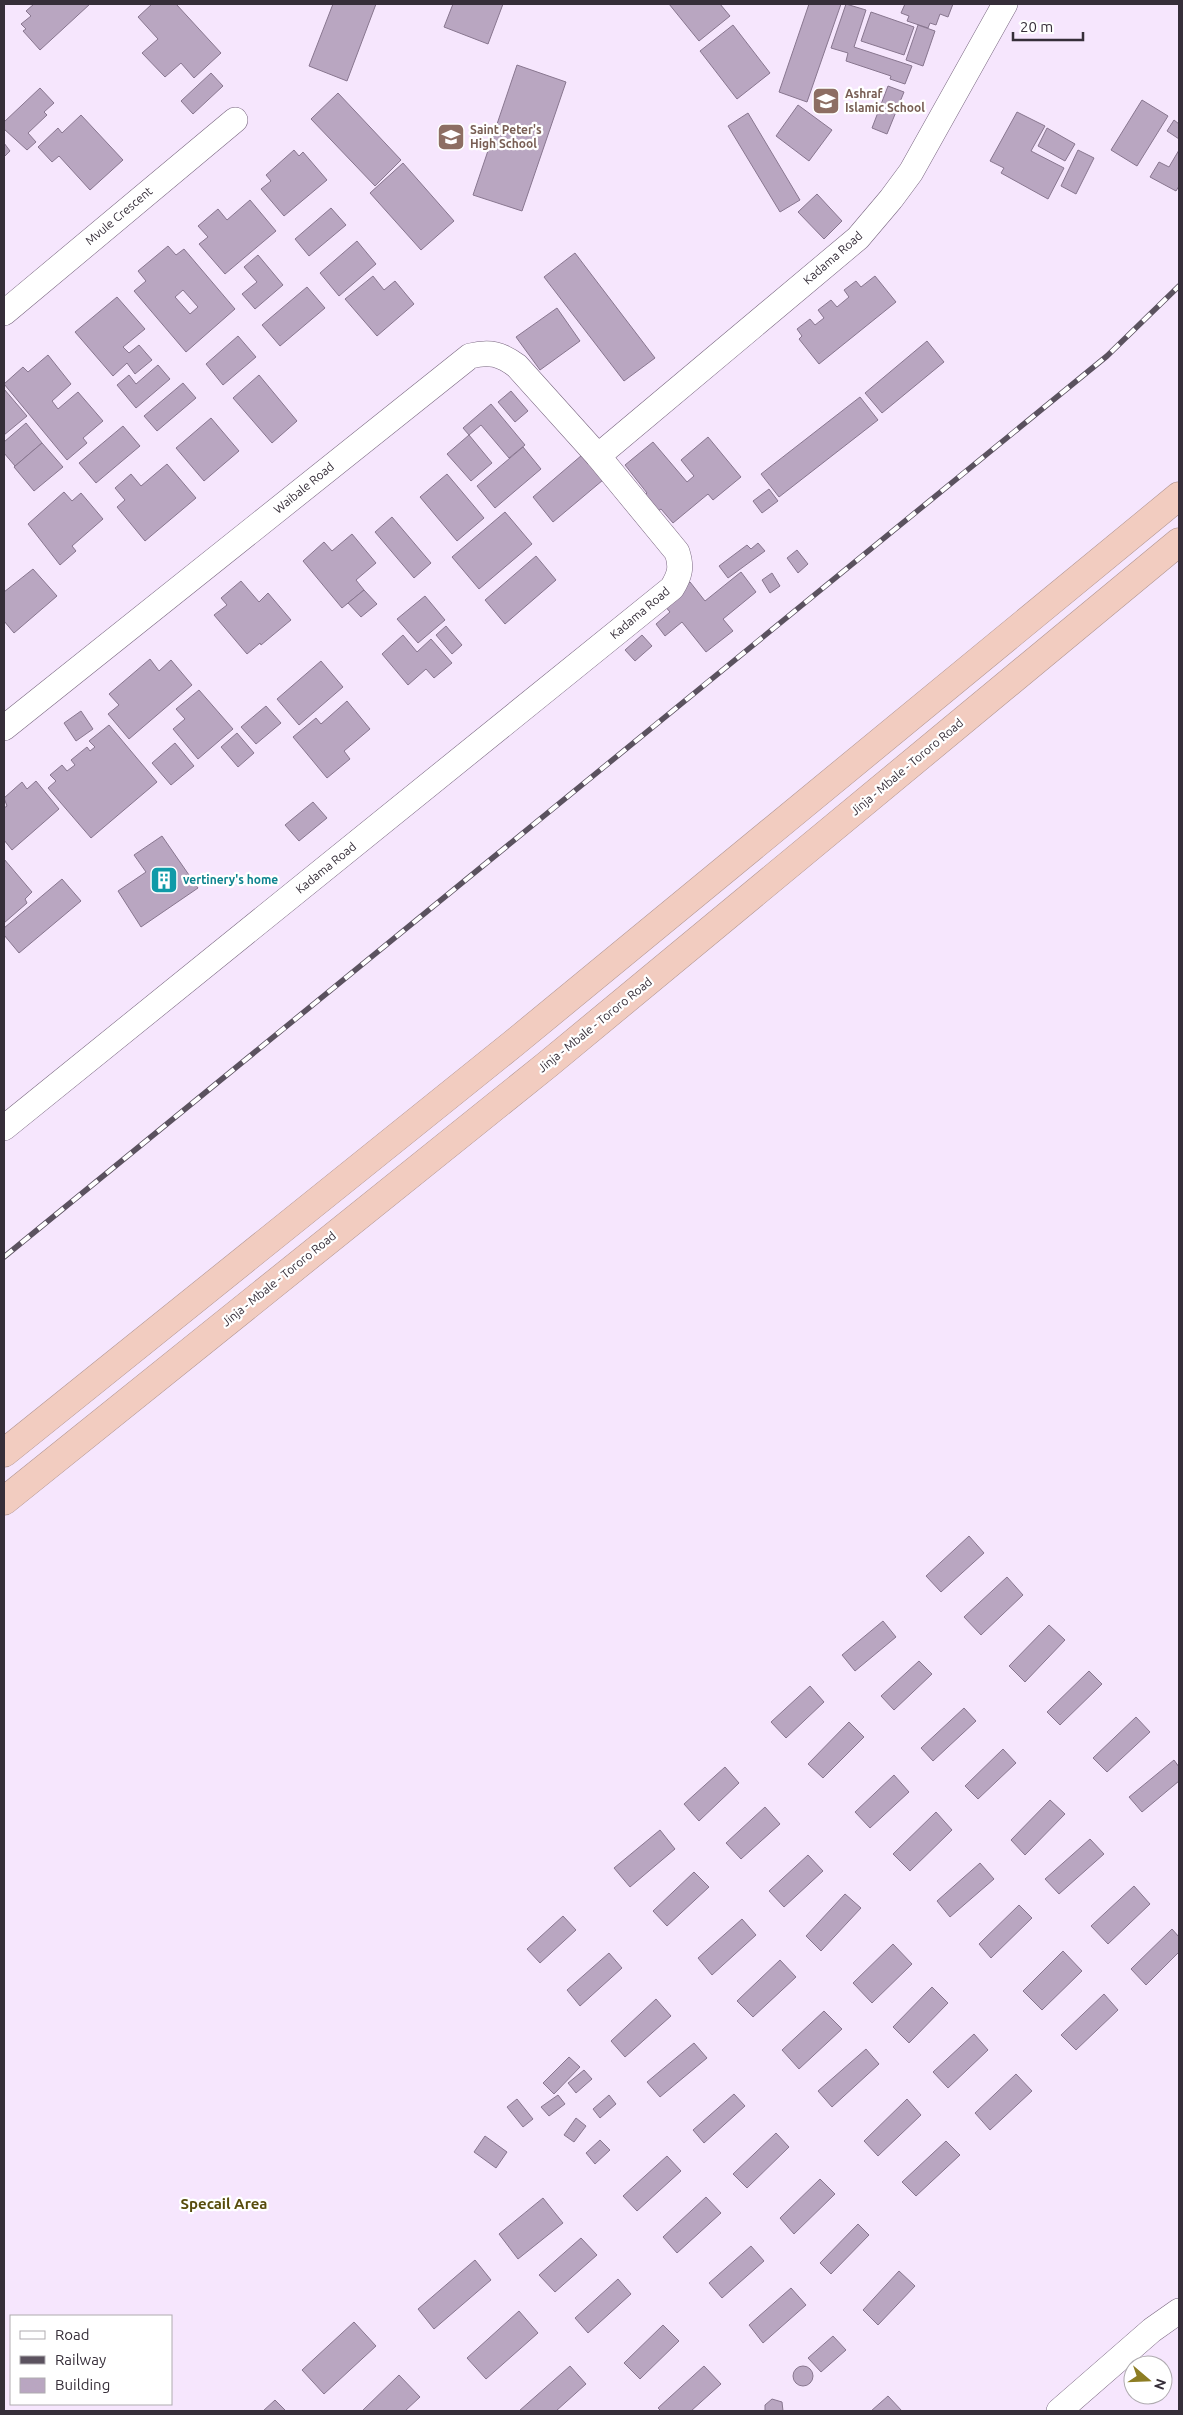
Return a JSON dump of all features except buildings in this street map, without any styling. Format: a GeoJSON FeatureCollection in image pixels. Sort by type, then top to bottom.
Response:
{"type":"FeatureCollection","features":[{"type":"Feature","properties":{"kind":"highway"},"geometry":{"type":"LineString","coordinates":[[4,1453],[514,1043],[1179,496]]}},
{"type":"Feature","properties":{"kind":"highway","name":"Jinja - Mbale - Tororo Road"},"geometry":{"type":"LineString","coordinates":[[4,1501],[548,1064],[1179,542]]}},
{"type":"Feature","properties":{"kind":"street","name":"Kadama Road"},"geometry":{"type":"LineString","coordinates":[[4,1128],[672,588],[681,568],[677,552],[598,456],[858,238],[911,172],[1005,4]]}},
{"type":"Feature","properties":{"kind":"street","name":"Mvule Crescent"},"geometry":{"type":"LineString","coordinates":[[4,313],[235,120]]}},
{"type":"Feature","properties":{"kind":"street","name":"Waibale Road"},"geometry":{"type":"LineString","coordinates":[[4,728],[470,356],[484,352],[506,358],[517,366],[598,456]]}},
{"type":"Feature","properties":{"kind":"street"},"geometry":{"type":"LineString","coordinates":[[1059,2411],[1152,2330],[1179,2311]]}},
{"type":"Feature","properties":{"kind":"railway"},"geometry":{"type":"LineString","coordinates":[[4,1257],[1107,356],[1179,286]]}},
{"type":"Feature","properties":{"kind":"place","name":"Ashraf Islamic School"},"geometry":{"type":"Point","coordinates":[826,101]}},
{"type":"Feature","properties":{"kind":"place","name":"Saint Peter's High School"},"geometry":{"type":"Point","coordinates":[451,137]}},
{"type":"Feature","properties":{"kind":"place","name":"vertinery's home"},"geometry":{"type":"Point","coordinates":[164,880]}},
{"type":"Feature","properties":{"kind":"district","name":"Specail Area"},"geometry":{"type":"Point","coordinates":[224,2204]}}]}
